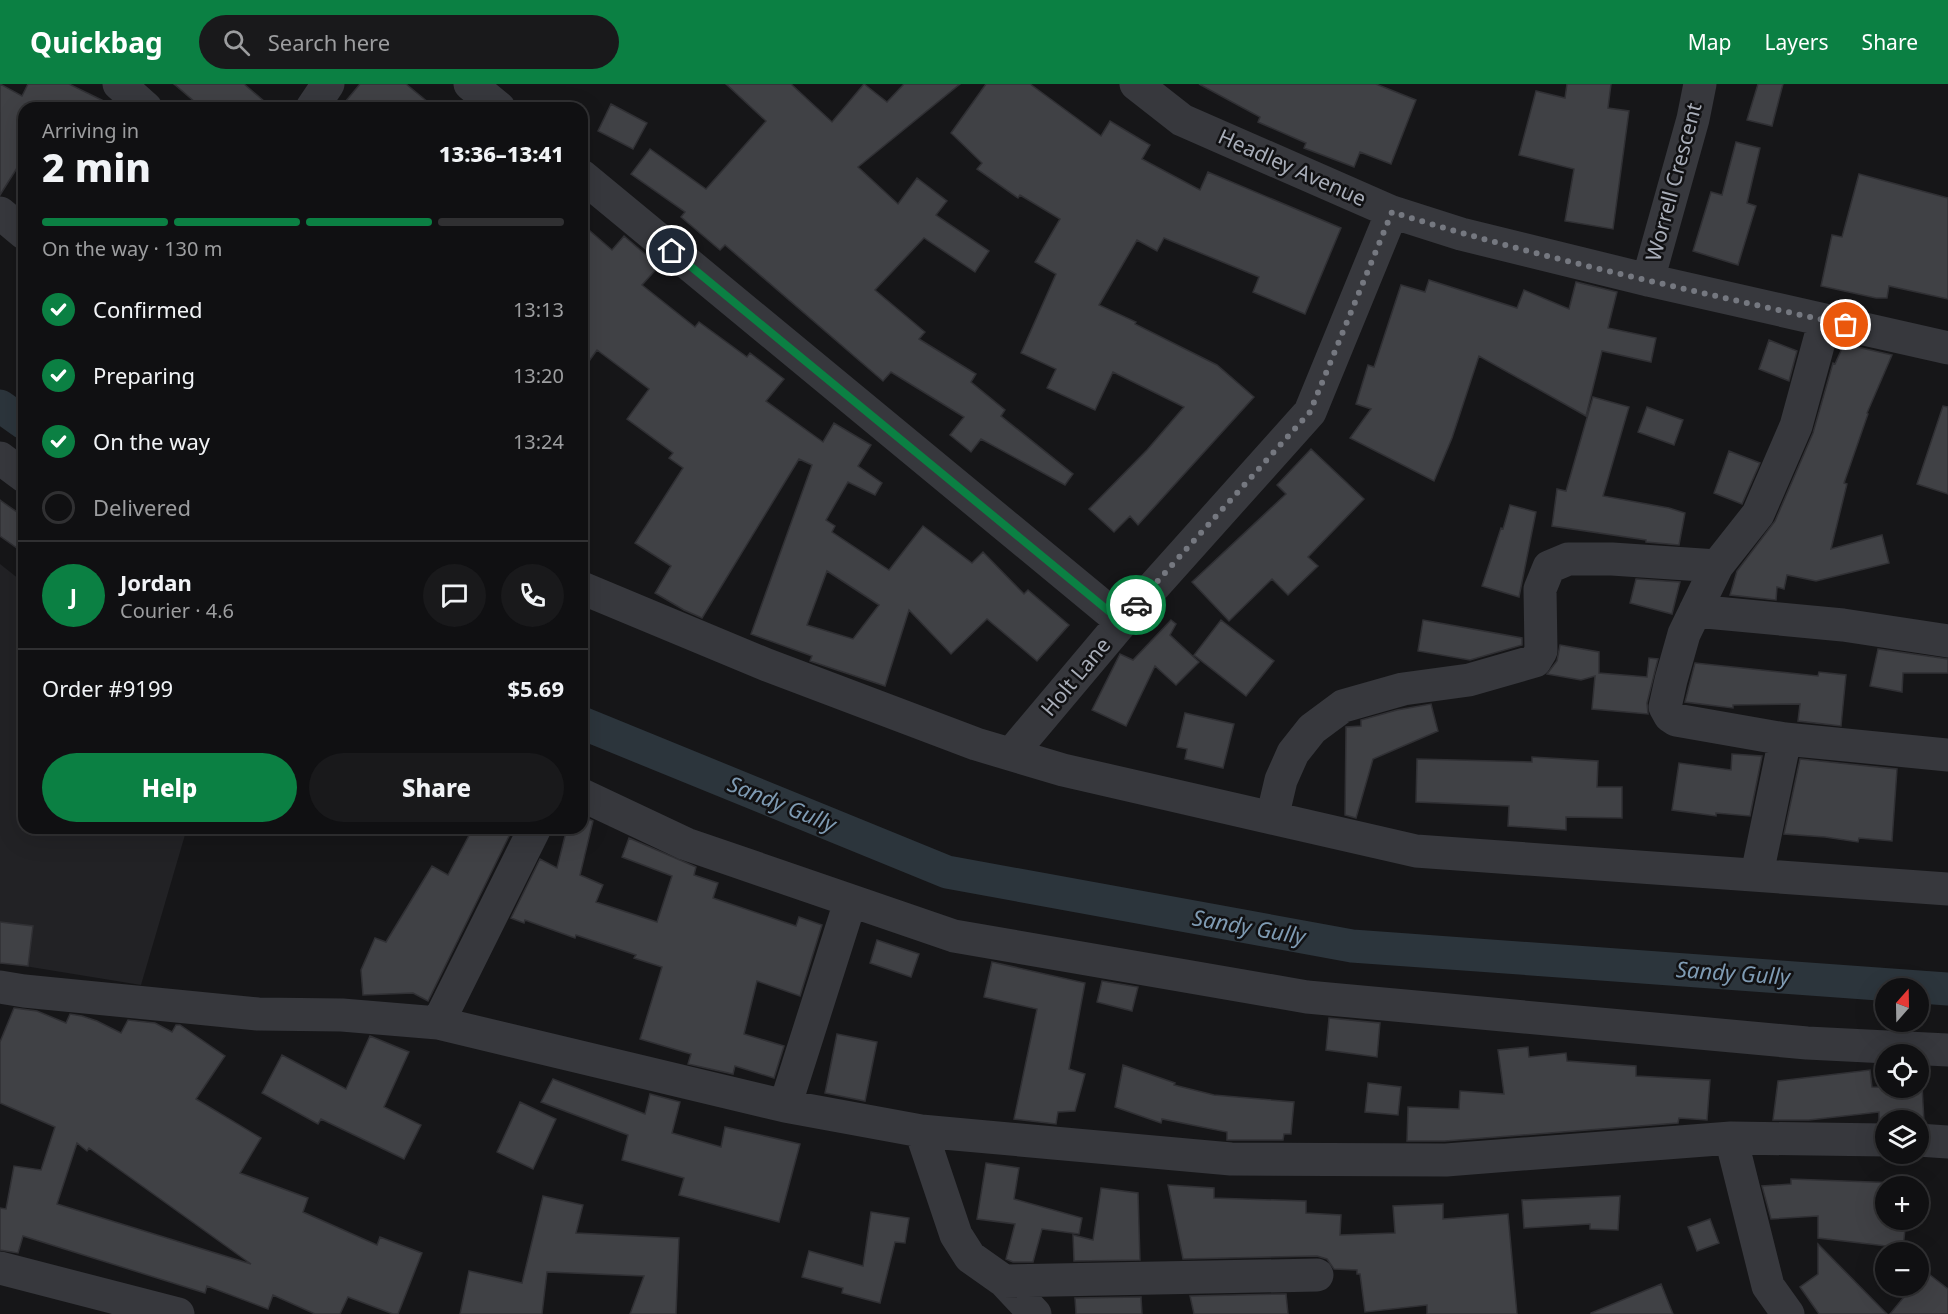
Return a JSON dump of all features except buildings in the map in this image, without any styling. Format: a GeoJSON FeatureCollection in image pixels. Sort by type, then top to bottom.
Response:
{"type":"FeatureCollection","features":[{"type":"Feature","properties":{"kind":"street"},"geometry":{"type":"LineString","coordinates":[[119,84],[139,102]]}},
{"type":"Feature","properties":{"kind":"street"},"geometry":{"type":"LineString","coordinates":[[316,102],[328,84]]}},
{"type":"Feature","properties":{"kind":"street"},"geometry":{"type":"LineString","coordinates":[[470,84],[492,102]]}},
{"type":"Feature","properties":{"kind":"street","name":"Headley Avenue"},"geometry":{"type":"LineString","coordinates":[[1136,84],[1182,120],[1392,212],[1461,234],[1648,280],[1948,348]]}},
{"type":"Feature","properties":{"kind":"street","name":"Worrell Crescent"},"geometry":{"type":"LineString","coordinates":[[1648,280],[1693,119],[1700,84]]}},
{"type":"Feature","properties":{"kind":"street"},"geometry":{"type":"LineString","coordinates":[[588,181],[1122,622]]}},
{"type":"Feature","properties":{"kind":"street","name":"Holt Lane"},"geometry":{"type":"LineString","coordinates":[[1011,754],[1122,622],[1310,412],[1392,212]]}},
{"type":"Feature","properties":{"kind":"street"},"geometry":{"type":"LineString","coordinates":[[0,213],[18,228]]}},
{"type":"Feature","properties":{"kind":"street"},"geometry":{"type":"LineString","coordinates":[[1826,320],[1796,426],[1758,514],[1716,567],[1684,634],[1665,707],[1670,716],[1676,720],[1785,739],[1948,755]]}},
{"type":"Feature","properties":{"kind":"street"},"geometry":{"type":"LineString","coordinates":[[0,458],[18,472]]}},
{"type":"Feature","properties":{"kind":"street"},"geometry":{"type":"LineString","coordinates":[[1272,818],[1281,780],[1293,753],[1312,729],[1343,706],[1403,689],[1469,680],[1535,661],[1541,651],[1540,589],[1549,567],[1568,559],[1716,567]]}},
{"type":"Feature","properties":{"kind":"street"},"geometry":{"type":"LineString","coordinates":[[588,590],[767,665],[965,740],[1063,770],[1416,851],[1948,889]]}},
{"type":"Feature","properties":{"kind":"street"},"geometry":{"type":"LineString","coordinates":[[1695,611],[1843,625],[1948,641]]}},
{"type":"Feature","properties":{"kind":"street"},"geometry":{"type":"LineString","coordinates":[[1756,874],[1785,739]]}},
{"type":"Feature","properties":{"kind":"street"},"geometry":{"type":"LineString","coordinates":[[588,798],[686,844],[954,936],[1307,998],[1807,1043],[1948,1050]]}},
{"type":"Feature","properties":{"kind":"street"},"geometry":{"type":"LineString","coordinates":[[438,1023],[532,834]]}},
{"type":"Feature","properties":{"kind":"street"},"geometry":{"type":"LineString","coordinates":[[785,1106],[850,902]]}},
{"type":"Feature","properties":{"kind":"street"},"geometry":{"type":"LineString","coordinates":[[0,987],[258,1014],[342,1015],[438,1023],[785,1106],[921,1131],[1231,1159],[1446,1160],[1731,1138],[1875,1140]]}},
{"type":"Feature","properties":{"kind":"street"},"geometry":{"type":"LineString","coordinates":[[921,1131],[956,1235],[970,1257],[1004,1281],[1035,1314]]}},
{"type":"Feature","properties":{"kind":"street"},"geometry":{"type":"LineString","coordinates":[[1731,1138],[1768,1286],[1788,1314]]}},
{"type":"Feature","properties":{"kind":"street"},"geometry":{"type":"LineString","coordinates":[[1929,1141],[1948,1142]]}},
{"type":"Feature","properties":{"kind":"street"},"geometry":{"type":"LineString","coordinates":[[0,1268],[178,1314]]}},
{"type":"Feature","properties":{"kind":"street"},"geometry":{"type":"LineString","coordinates":[[1004,1281],[1317,1275]]}},
{"type":"Feature","properties":{"kind":"shaded area"},"geometry":{"type":"Polygon","coordinates":[[[0,564],[18,578],[18,834],[185,834],[141,985],[0,962],[0,564]]]}},
{"type":"Feature","properties":{"kind":"waterway","name":"Sandy Gully"},"geometry":{"type":"LineString","coordinates":[[0,406],[18,419]]}},
{"type":"Feature","properties":{"kind":"waterway","name":"Sandy Gully"},"geometry":{"type":"LineString","coordinates":[[588,725],[947,872],[1352,946],[1948,989]]}},
{"type":"Feature","properties":{"kind":"way so far"},"geometry":{"type":"LineString","coordinates":[[1136,605],[1310,412],[1392,212],[1461,234],[1846,325]]}},
{"type":"Feature","properties":{"kind":"route"},"geometry":{"type":"LineString","coordinates":[[672,251],[1122,622],[1136,605]]}}]}
